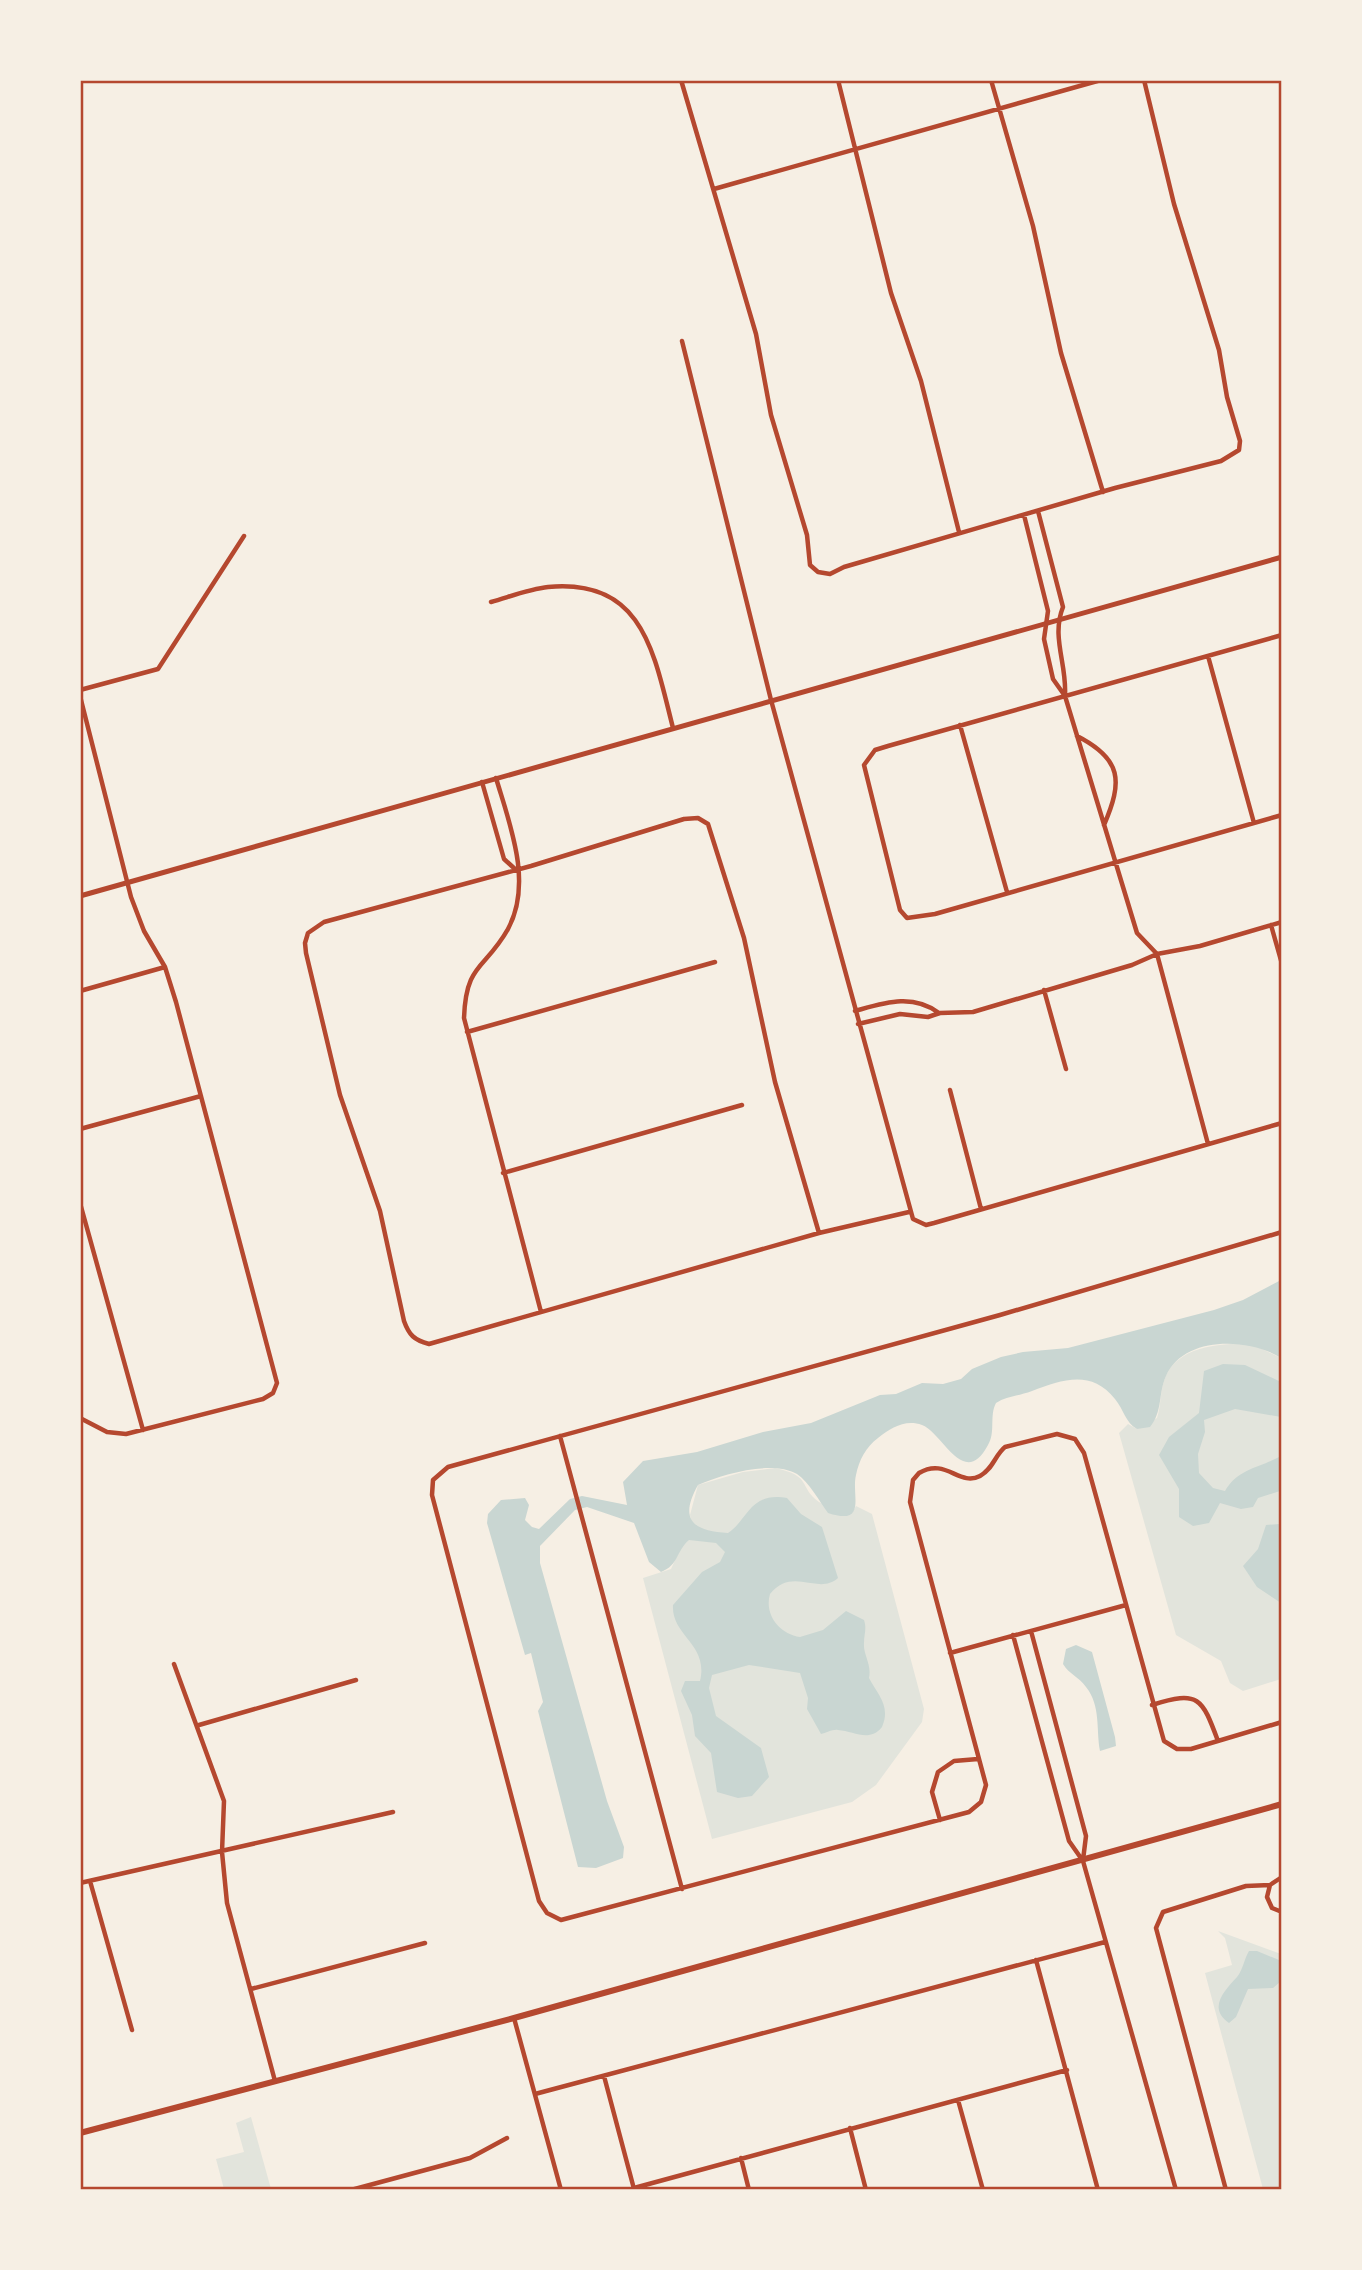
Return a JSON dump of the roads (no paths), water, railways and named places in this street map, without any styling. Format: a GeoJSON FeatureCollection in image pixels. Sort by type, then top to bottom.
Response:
{"type":"FeatureCollection","features":[{"type":"Feature","properties":{"kind":"main road"},"geometry":{"type":"LineString","coordinates":[[80,2133],[514,2018],[1282,1804]]}},
{"type":"Feature","properties":{"kind":"street"},"geometry":{"type":"LineString","coordinates":[[681,80],[756,334],[771,415],[807,535],[810,565],[818,572],[830,574],[844,567],[959,532],[1231,456],[1239,450],[1240,441],[1227,397],[1219,350],[1174,204],[1144,80]]}},
{"type":"Feature","properties":{"kind":"street"},"geometry":{"type":"LineString","coordinates":[[838,80],[891,293],[921,381],[959,532]]}},
{"type":"Feature","properties":{"kind":"street"},"geometry":{"type":"LineString","coordinates":[[991,80],[1033,226],[1061,353],[1103,492]]}},
{"type":"Feature","properties":{"kind":"street"},"geometry":{"type":"LineString","coordinates":[[714,190],[1101,80]]}},
{"type":"Feature","properties":{"kind":"street"},"geometry":{"type":"LineString","coordinates":[[682,341],[771,700],[909,1212],[919,1224],[934,1223],[1282,1123]]}},
{"type":"Feature","properties":{"kind":"street"},"geometry":{"type":"LineString","coordinates":[[1038,511],[1063,607],[1058,620],[1057,638],[1066,676],[1065,696]]}},
{"type":"Feature","properties":{"kind":"street"},"geometry":{"type":"LineString","coordinates":[[1024,515],[1048,611],[1044,639],[1053,679],[1065,696],[1137,933],[1157,954],[1208,1144]]}},
{"type":"Feature","properties":{"kind":"street"},"geometry":{"type":"LineString","coordinates":[[80,690],[158,669],[244,536]]}},
{"type":"Feature","properties":{"kind":"street"},"geometry":{"type":"LineString","coordinates":[[80,896],[1282,557]]}},
{"type":"Feature","properties":{"kind":"street"},"geometry":{"type":"LineString","coordinates":[[491,602],[545,587],[585,586],[615,599],[634,617],[651,645],[673,728]]}},
{"type":"Feature","properties":{"kind":"street"},"geometry":{"type":"LineString","coordinates":[[1282,635],[875,750],[866,758],[865,781],[900,911],[907,918],[918,918],[1282,815]]}},
{"type":"Feature","properties":{"kind":"street"},"geometry":{"type":"LineString","coordinates":[[1208,656],[1254,823]]}},
{"type":"Feature","properties":{"kind":"street"},"geometry":{"type":"LineString","coordinates":[[80,696],[127,883],[144,931],[165,967],[277,1383],[273,1393],[263,1399],[126,1434],[107,1432],[80,1418]]}},
{"type":"Feature","properties":{"kind":"street"},"geometry":{"type":"LineString","coordinates":[[960,725],[1007,892]]}},
{"type":"Feature","properties":{"kind":"street"},"geometry":{"type":"LineString","coordinates":[[1077,736],[1104,752],[1114,771],[1116,794],[1104,825]]}},
{"type":"Feature","properties":{"kind":"street"},"geometry":{"type":"LineString","coordinates":[[496,778],[518,855],[516,870],[519,884],[516,910],[508,930],[471,976],[465,1007],[467,1032],[541,1312]]}},
{"type":"Feature","properties":{"kind":"street"},"geometry":{"type":"LineString","coordinates":[[482,782],[504,859],[516,870]]}},
{"type":"Feature","properties":{"kind":"street"},"geometry":{"type":"LineString","coordinates":[[819,1233],[775,1082],[744,938],[708,824],[698,818],[684,819],[516,870],[324,922],[308,933],[304,943],[321,1007],[334,1073],[374,1190],[404,1321],[409,1334],[417,1341],[429,1344],[819,1233],[909,1212]]}},
{"type":"Feature","properties":{"kind":"street"},"geometry":{"type":"LineString","coordinates":[[858,1024],[900,1014],[928,1017],[940,1013],[972,1012],[1132,965],[1157,954],[1200,946],[1282,922]]}},
{"type":"Feature","properties":{"kind":"street"},"geometry":{"type":"LineString","coordinates":[[1271,925],[1282,964]]}},
{"type":"Feature","properties":{"kind":"street"},"geometry":{"type":"LineString","coordinates":[[467,1032],[715,962]]}},
{"type":"Feature","properties":{"kind":"street"},"geometry":{"type":"LineString","coordinates":[[80,991],[165,967]]}},
{"type":"Feature","properties":{"kind":"street"},"geometry":{"type":"LineString","coordinates":[[1044,990],[1066,1069]]}},
{"type":"Feature","properties":{"kind":"street"},"geometry":{"type":"LineString","coordinates":[[855,1011],[903,1000],[916,1001],[940,1013]]}},
{"type":"Feature","properties":{"kind":"street"},"geometry":{"type":"LineString","coordinates":[[950,1090],[981,1209]]}},
{"type":"Feature","properties":{"kind":"street"},"geometry":{"type":"LineString","coordinates":[[80,1129],[201,1096]]}},
{"type":"Feature","properties":{"kind":"street"},"geometry":{"type":"LineString","coordinates":[[503,1173],[742,1105]]}},
{"type":"Feature","properties":{"kind":"street"},"geometry":{"type":"LineString","coordinates":[[80,1203],[143,1430]]}},
{"type":"Feature","properties":{"kind":"street"},"geometry":{"type":"LineString","coordinates":[[1282,1233],[1000,1315],[447,1467],[433,1480],[432,1494],[528,1861],[542,1907],[561,1920],[969,1812],[981,1802],[985,1785],[909,1502],[910,1489],[919,1473],[936,1467],[945,1468],[965,1479],[978,1477],[991,1467],[1005,1447],[1057,1434],[1075,1439],[1084,1454],[1160,1735],[1169,1745],[1184,1750],[1282,1722]]}},
{"type":"Feature","properties":{"kind":"street"},"geometry":{"type":"LineString","coordinates":[[560,1436],[682,1889]]}},
{"type":"Feature","properties":{"kind":"street"},"geometry":{"type":"LineString","coordinates":[[950,1653],[1125,1605]]}},
{"type":"Feature","properties":{"kind":"street"},"geometry":{"type":"LineString","coordinates":[[1031,1631],[1086,1836],[1083,1861]]}},
{"type":"Feature","properties":{"kind":"street"},"geometry":{"type":"LineString","coordinates":[[1013,1635],[1069,1841],[1083,1861],[1176,2189]]}},
{"type":"Feature","properties":{"kind":"street"},"geometry":{"type":"LineString","coordinates":[[174,1664],[199,1725],[224,1801],[222,1852],[228,1903],[275,2081]]}},
{"type":"Feature","properties":{"kind":"street"},"geometry":{"type":"LineString","coordinates":[[199,1725],[356,1681]]}},
{"type":"Feature","properties":{"kind":"street"},"geometry":{"type":"LineString","coordinates":[[1152,1705],[1185,1697],[1198,1700],[1208,1711],[1218,1741]]}},
{"type":"Feature","properties":{"kind":"street"},"geometry":{"type":"LineString","coordinates":[[940,1820],[932,1792],[937,1772],[954,1761],[978,1759]]}},
{"type":"Feature","properties":{"kind":"street"},"geometry":{"type":"LineString","coordinates":[[80,1884],[191,1856],[222,1852],[393,1812]]}},
{"type":"Feature","properties":{"kind":"street"},"geometry":{"type":"LineString","coordinates":[[1226,2189],[1156,1928],[1163,1913],[1247,1886],[1269,1885],[1282,1877]]}},
{"type":"Feature","properties":{"kind":"street"},"geometry":{"type":"LineString","coordinates":[[90,1881],[132,2029]]}},
{"type":"Feature","properties":{"kind":"street"},"geometry":{"type":"LineString","coordinates":[[1269,1885],[1268,1903],[1282,1912]]}},
{"type":"Feature","properties":{"kind":"street"},"geometry":{"type":"LineString","coordinates":[[535,2094],[1105,1942]]}},
{"type":"Feature","properties":{"kind":"street"},"geometry":{"type":"LineString","coordinates":[[251,1989],[425,1943]]}},
{"type":"Feature","properties":{"kind":"street"},"geometry":{"type":"LineString","coordinates":[[1036,1960],[1098,2189]]}},
{"type":"Feature","properties":{"kind":"street"},"geometry":{"type":"LineString","coordinates":[[514,2018],[561,2189]]}},
{"type":"Feature","properties":{"kind":"street"},"geometry":{"type":"LineString","coordinates":[[604,2076],[635,2189],[1067,2070]]}},
{"type":"Feature","properties":{"kind":"street"},"geometry":{"type":"LineString","coordinates":[[958,2100],[983,2189]]}},
{"type":"Feature","properties":{"kind":"street"},"geometry":{"type":"LineString","coordinates":[[850,2129],[866,2189]]}},
{"type":"Feature","properties":{"kind":"street"},"geometry":{"type":"LineString","coordinates":[[351,2189],[470,2158],[507,2138]]}},
{"type":"Feature","properties":{"kind":"street"},"geometry":{"type":"LineString","coordinates":[[741,2158],[749,2189]]}}]}
